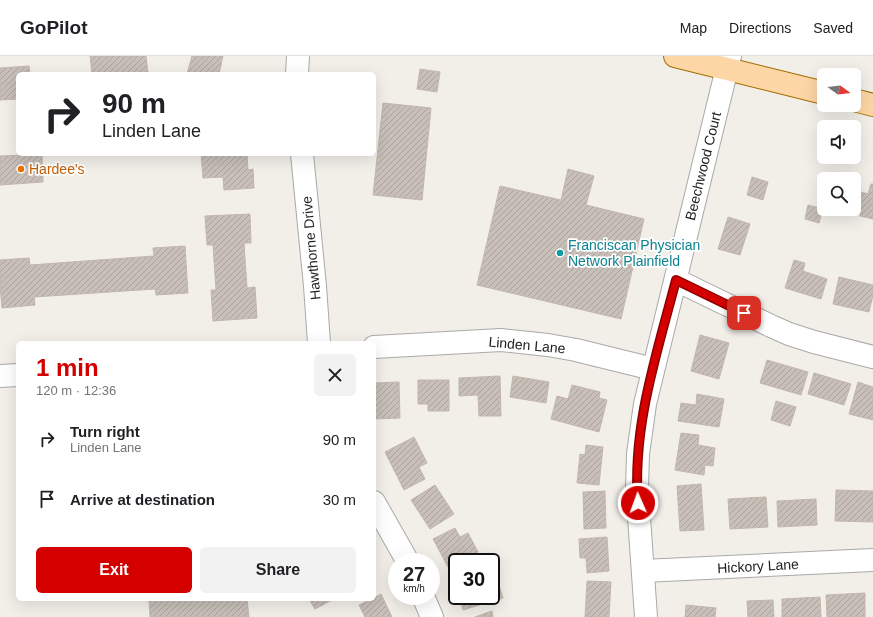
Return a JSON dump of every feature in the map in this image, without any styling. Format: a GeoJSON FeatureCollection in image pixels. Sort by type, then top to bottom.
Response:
{"type":"FeatureCollection","features":[{"type":"Feature","properties":{"kind":"main road"},"geometry":{"type":"LineString","coordinates":[[675,56],[728,63],[817,91]]}},
{"type":"Feature","properties":{"kind":"main road"},"geometry":{"type":"LineString","coordinates":[[861,102],[873,105]]}},
{"type":"Feature","properties":{"kind":"street"},"geometry":{"type":"LineString","coordinates":[[297,72],[298,56]]}},
{"type":"Feature","properties":{"kind":"street","name":"Beechwood Court"},"geometry":{"type":"LineString","coordinates":[[646,617],[637,490],[638,454],[645,404],[728,63]]}},
{"type":"Feature","properties":{"kind":"street","name":"Hawthorne Drive"},"geometry":{"type":"LineString","coordinates":[[302,156],[319,341]]}},
{"type":"Feature","properties":{"kind":"street"},"geometry":{"type":"LineString","coordinates":[[676,280],[789,334],[873,357]]}},
{"type":"Feature","properties":{"kind":"street","name":"Linden Lane"},"geometry":{"type":"LineString","coordinates":[[376,347],[501,340],[548,345],[576,350],[653,369]]}},
{"type":"Feature","properties":{"kind":"street"},"geometry":{"type":"LineString","coordinates":[[0,376],[16,375]]}},
{"type":"Feature","properties":{"kind":"street"},"geometry":{"type":"LineString","coordinates":[[376,506],[403,553]]}},
{"type":"Feature","properties":{"kind":"street","name":"Hickory Lane"},"geometry":{"type":"LineString","coordinates":[[643,571],[873,560]]}},
{"type":"Feature","properties":{"kind":"street"},"geometry":{"type":"LineString","coordinates":[[427,605],[432,617]]}},
{"type":"Feature","properties":{"kind":"building"},"geometry":{"type":"Polygon","coordinates":[[[90,56],[146,56],[148,72],[92,72],[90,56]]]}},
{"type":"Feature","properties":{"kind":"building"},"geometry":{"type":"Polygon","coordinates":[[[192,56],[223,56],[219,72],[188,72],[192,56]]]}},
{"type":"Feature","properties":{"kind":"building"},"geometry":{"type":"Polygon","coordinates":[[[29,66],[30,72],[16,72],[16,99],[0,100],[0,68],[29,66]]]}},
{"type":"Feature","properties":{"kind":"building"},"geometry":{"type":"Polygon","coordinates":[[[420,69],[440,72],[437,92],[417,89],[420,69]]]}},
{"type":"Feature","properties":{"kind":"building"},"geometry":{"type":"Polygon","coordinates":[[[383,103],[431,108],[422,200],[373,195],[383,103]]]}},
{"type":"Feature","properties":{"kind":"building","name":"Hardee's"},"geometry":{"type":"Polygon","coordinates":[[[0,156],[42,156],[43,182],[0,185],[0,156]]]}},
{"type":"Feature","properties":{"kind":"building"},"geometry":{"type":"Polygon","coordinates":[[[201,156],[247,156],[248,170],[253,169],[254,188],[224,190],[223,177],[203,178],[201,156]]]}},
{"type":"Feature","properties":{"kind":"building","name":"Franciscan Physician Network Plainfield"},"geometry":{"type":"Polygon","coordinates":[[[568,169],[594,176],[586,205],[644,219],[621,319],[477,285],[500,186],[561,200],[568,169]]]}},
{"type":"Feature","properties":{"kind":"building"},"geometry":{"type":"Polygon","coordinates":[[[752,177],[768,182],[763,200],[747,195],[752,177]]]}},
{"type":"Feature","properties":{"kind":"building"},"geometry":{"type":"Polygon","coordinates":[[[871,184],[873,184],[873,219],[860,216],[861,192],[868,194],[871,184]]]}},
{"type":"Feature","properties":{"kind":"building"},"geometry":{"type":"Polygon","coordinates":[[[808,205],[817,207],[817,216],[821,216],[819,223],[805,219],[808,205]]]}},
{"type":"Feature","properties":{"kind":"building"},"geometry":{"type":"Polygon","coordinates":[[[250,214],[251,243],[244,243],[247,288],[255,287],[257,318],[213,321],[211,290],[216,290],[213,245],[207,245],[205,216],[250,214]]]}},
{"type":"Feature","properties":{"kind":"building"},"geometry":{"type":"Polygon","coordinates":[[[728,217],[750,224],[740,255],[718,249],[728,217]]]}},
{"type":"Feature","properties":{"kind":"building"},"geometry":{"type":"Polygon","coordinates":[[[185,246],[188,293],[156,295],[155,289],[34,297],[35,305],[2,308],[0,260],[29,258],[30,265],[154,256],[153,248],[185,246]]]}},
{"type":"Feature","properties":{"kind":"building"},"geometry":{"type":"Polygon","coordinates":[[[794,260],[805,263],[803,271],[827,279],[821,299],[785,288],[794,260]]]}},
{"type":"Feature","properties":{"kind":"building"},"geometry":{"type":"Polygon","coordinates":[[[839,277],[873,285],[873,295],[869,312],[833,304],[839,277]]]}},
{"type":"Feature","properties":{"kind":"building"},"geometry":{"type":"Polygon","coordinates":[[[700,335],[729,343],[719,379],[691,371],[700,335]]]}},
{"type":"Feature","properties":{"kind":"building"},"geometry":{"type":"Polygon","coordinates":[[[767,360],[808,372],[801,395],[760,383],[767,360]]]}},
{"type":"Feature","properties":{"kind":"building"},"geometry":{"type":"Polygon","coordinates":[[[814,373],[851,384],[844,405],[808,394],[814,373]]]}},
{"type":"Feature","properties":{"kind":"building"},"geometry":{"type":"Polygon","coordinates":[[[500,376],[501,416],[479,416],[478,395],[459,396],[459,378],[500,376]]]}},
{"type":"Feature","properties":{"kind":"building"},"geometry":{"type":"Polygon","coordinates":[[[513,376],[549,382],[546,403],[510,397],[513,376]]]}},
{"type":"Feature","properties":{"kind":"building"},"geometry":{"type":"Polygon","coordinates":[[[418,380],[449,380],[449,411],[428,411],[428,404],[418,404],[418,380]]]}},
{"type":"Feature","properties":{"kind":"building"},"geometry":{"type":"Polygon","coordinates":[[[399,382],[400,418],[376,419],[376,383],[399,382]]]}},
{"type":"Feature","properties":{"kind":"building"},"geometry":{"type":"Polygon","coordinates":[[[858,382],[873,387],[873,420],[849,414],[858,382]]]}},
{"type":"Feature","properties":{"kind":"building"},"geometry":{"type":"Polygon","coordinates":[[[572,385],[600,392],[599,398],[607,400],[599,432],[551,419],[557,396],[568,399],[572,385]]]}},
{"type":"Feature","properties":{"kind":"building"},"geometry":{"type":"Polygon","coordinates":[[[697,394],[724,399],[719,427],[678,421],[681,403],[696,405],[697,394]]]}},
{"type":"Feature","properties":{"kind":"building"},"geometry":{"type":"Polygon","coordinates":[[[776,401],[796,407],[790,426],[771,420],[776,401]]]}},
{"type":"Feature","properties":{"kind":"building"},"geometry":{"type":"Polygon","coordinates":[[[681,433],[699,435],[698,445],[715,448],[713,466],[705,465],[704,475],[675,470],[681,433]]]}},
{"type":"Feature","properties":{"kind":"building"},"geometry":{"type":"Polygon","coordinates":[[[414,437],[427,463],[419,467],[425,479],[404,490],[385,452],[414,437]]]}},
{"type":"Feature","properties":{"kind":"building"},"geometry":{"type":"Polygon","coordinates":[[[586,445],[603,447],[599,485],[577,483],[580,454],[585,455],[586,445]]]}},
{"type":"Feature","properties":{"kind":"building"},"geometry":{"type":"Polygon","coordinates":[[[701,484],[704,530],[680,531],[677,486],[701,484]]]}},
{"type":"Feature","properties":{"kind":"building"},"geometry":{"type":"Polygon","coordinates":[[[435,485],[454,514],[430,529],[411,500],[435,485]]]}},
{"type":"Feature","properties":{"kind":"building"},"geometry":{"type":"Polygon","coordinates":[[[836,490],[873,491],[873,522],[835,521],[836,490]]]}},
{"type":"Feature","properties":{"kind":"building"},"geometry":{"type":"Polygon","coordinates":[[[605,491],[606,528],[584,529],[583,492],[605,491]]]}},
{"type":"Feature","properties":{"kind":"building"},"geometry":{"type":"Polygon","coordinates":[[[766,497],[768,527],[730,529],[728,499],[766,497]]]}},
{"type":"Feature","properties":{"kind":"building"},"geometry":{"type":"Polygon","coordinates":[[[816,499],[817,525],[778,527],[777,501],[816,499]]]}},
{"type":"Feature","properties":{"kind":"building"},"geometry":{"type":"Polygon","coordinates":[[[455,528],[460,537],[468,533],[478,552],[448,553],[448,567],[433,539],[455,528]]]}},
{"type":"Feature","properties":{"kind":"building"},"geometry":{"type":"Polygon","coordinates":[[[607,537],[609,571],[587,573],[586,558],[580,558],[579,539],[607,537]]]}},
{"type":"Feature","properties":{"kind":"building"},"geometry":{"type":"Polygon","coordinates":[[[587,581],[611,582],[609,617],[585,617],[587,581]]]}},
{"type":"Feature","properties":{"kind":"building"},"geometry":{"type":"Polygon","coordinates":[[[500,588],[503,598],[500,599],[500,588]]]}},
{"type":"Feature","properties":{"kind":"building"},"geometry":{"type":"Polygon","coordinates":[[[865,593],[865,617],[827,617],[826,595],[865,593]]]}},
{"type":"Feature","properties":{"kind":"building"},"geometry":{"type":"Polygon","coordinates":[[[381,594],[392,617],[365,617],[359,605],[368,601],[376,601],[376,597],[381,594]]]}},
{"type":"Feature","properties":{"kind":"building"},"geometry":{"type":"Polygon","coordinates":[[[820,597],[821,617],[782,617],[782,599],[820,597]]]}},
{"type":"Feature","properties":{"kind":"building"},"geometry":{"type":"Polygon","coordinates":[[[773,600],[774,617],[748,617],[747,601],[773,600]]]}},
{"type":"Feature","properties":{"kind":"building"},"geometry":{"type":"Polygon","coordinates":[[[149,601],[247,601],[249,617],[150,617],[149,601]]]}},
{"type":"Feature","properties":{"kind":"building"},"geometry":{"type":"Polygon","coordinates":[[[310,601],[330,601],[315,609],[310,601]]]}},
{"type":"Feature","properties":{"kind":"building"},"geometry":{"type":"Polygon","coordinates":[[[462,605],[480,605],[463,610],[462,605]]]}},
{"type":"Feature","properties":{"kind":"building"},"geometry":{"type":"Polygon","coordinates":[[[686,605],[716,608],[715,617],[685,617],[686,605]]]}},
{"type":"Feature","properties":{"kind":"building"},"geometry":{"type":"Polygon","coordinates":[[[492,611],[493,617],[475,617],[492,611]]]}},
{"type":"Feature","properties":{"kind":"place","name":"Hardee's"},"geometry":{"type":"Point","coordinates":[21,169]}},
{"type":"Feature","properties":{"kind":"place","name":"Franciscan Physician Network Plainfield"},"geometry":{"type":"Point","coordinates":[560,253]}},
{"type":"Feature","properties":{"kind":"route"},"geometry":{"type":"LineString","coordinates":[[638,503],[638,454],[645,404],[676,280],[744,313]]}}]}
